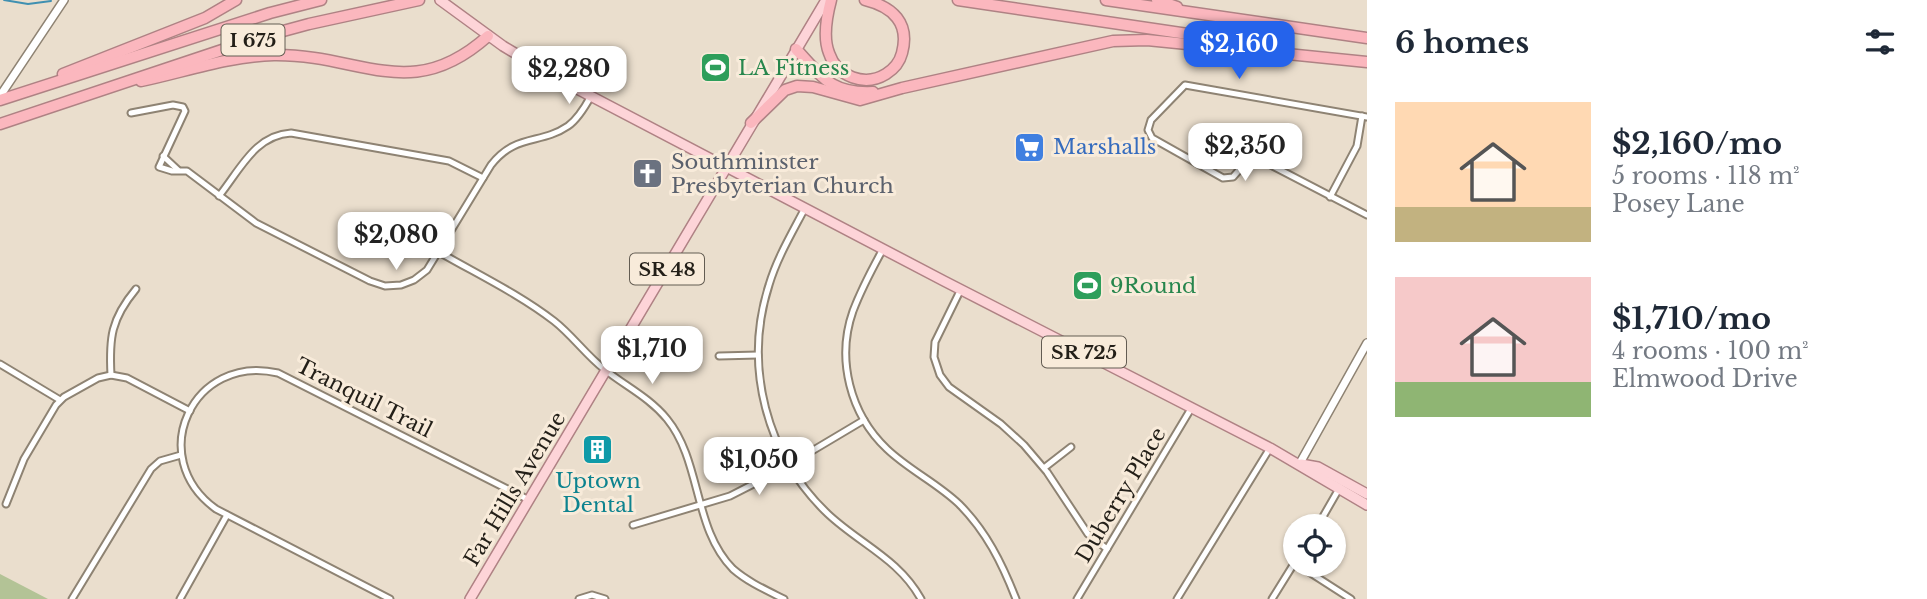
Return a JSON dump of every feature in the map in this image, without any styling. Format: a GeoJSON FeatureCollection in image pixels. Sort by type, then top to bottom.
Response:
{"type":"FeatureCollection","features":[{"type":"Feature","properties":{"kind":"highway"},"geometry":{"type":"LineString","coordinates":[[33,90],[82,65],[205,18],[236,0]]}},
{"type":"Feature","properties":{"kind":"highway","name":"I 675"},"geometry":{"type":"LineString","coordinates":[[0,98],[33,90],[270,13],[321,0]]}},
{"type":"Feature","properties":{"kind":"highway","name":"I 675"},"geometry":{"type":"LineString","coordinates":[[0,124],[309,24],[419,0]]}},
{"type":"Feature","properties":{"kind":"highway"},"geometry":{"type":"LineString","coordinates":[[828,0],[824,10],[828,52],[836,67],[853,78],[871,81],[888,74],[900,61],[904,43],[903,26],[891,11],[864,0]]}},
{"type":"Feature","properties":{"kind":"highway"},"geometry":{"type":"LineString","coordinates":[[958,0],[1367,61]]}},
{"type":"Feature","properties":{"kind":"highway"},"geometry":{"type":"LineString","coordinates":[[1106,0],[1367,38]]}},
{"type":"Feature","properties":{"kind":"highway"},"geometry":{"type":"LineString","coordinates":[[1157,0],[1193,14]]}},
{"type":"Feature","properties":{"kind":"highway"},"geometry":{"type":"LineString","coordinates":[[90,93],[232,60],[271,55],[306,57],[403,73],[426,72],[453,62],[488,36]]}},
{"type":"Feature","properties":{"kind":"highway"},"geometry":{"type":"LineString","coordinates":[[751,123],[785,90],[797,86],[813,87],[860,100],[1098,43],[1130,40],[1367,61]]}},
{"type":"Feature","properties":{"kind":"highway"},"geometry":{"type":"LineString","coordinates":[[796,49],[828,82],[840,89],[857,92],[895,90]]}},
{"type":"Feature","properties":{"kind":"main road"},"geometry":{"type":"LineString","coordinates":[[443,3],[488,36],[550,74],[726,167]]}},
{"type":"Feature","properties":{"kind":"main road","name":"Far Hills Avenue"},"geometry":{"type":"LineString","coordinates":[[470,599],[751,123],[796,49],[824,10]]}},
{"type":"Feature","properties":{"kind":"main road","name":"SR 725"},"geometry":{"type":"LineString","coordinates":[[726,167],[1270,447],[1341,486],[1367,505]]}},
{"type":"Feature","properties":{"kind":"main road","name":"SR 725"},"geometry":{"type":"LineString","coordinates":[[1341,486],[1367,494]]}},
{"type":"Feature","properties":{"kind":"street"},"geometry":{"type":"LineString","coordinates":[[0,98],[64,0]]}},
{"type":"Feature","properties":{"kind":"street"},"geometry":{"type":"LineString","coordinates":[[1330,197],[1357,146],[1365,116],[1185,85],[1151,120],[1149,130],[1152,138],[1223,178],[1233,177],[1242,164],[1264,161],[1330,197],[1367,215]]}},
{"type":"Feature","properties":{"kind":"street"},"geometry":{"type":"LineString","coordinates":[[131,113],[173,105],[183,107],[185,111],[159,167],[172,171],[187,171],[256,223],[377,284],[393,286],[414,280],[427,270],[496,158],[509,148],[568,126],[591,96]]}},
{"type":"Feature","properties":{"kind":"street"},"geometry":{"type":"LineString","coordinates":[[219,196],[259,145],[268,138],[291,132],[449,161],[483,178]]}},
{"type":"Feature","properties":{"kind":"street"},"geometry":{"type":"LineString","coordinates":[[805,208],[779,258],[761,317],[758,355],[766,411],[788,465],[812,497],[838,523],[901,570],[921,599]]}},
{"type":"Feature","properties":{"kind":"street"},"geometry":{"type":"LineString","coordinates":[[883,249],[853,311],[846,343],[848,377],[854,400],[864,420],[886,448],[948,494],[971,517],[998,556],[1016,599]]}},
{"type":"Feature","properties":{"kind":"street"},"geometry":{"type":"LineString","coordinates":[[439,252],[550,318],[606,370],[643,395],[669,422],[686,452],[714,543],[728,562],[749,581],[784,599]]}},
{"type":"Feature","properties":{"kind":"street"},"geometry":{"type":"LineString","coordinates":[[111,375],[112,329],[119,312],[136,289]]}},
{"type":"Feature","properties":{"kind":"street"},"geometry":{"type":"LineString","coordinates":[[961,289],[935,342],[936,368],[949,387],[1000,424],[1044,468],[1083,529],[1107,549]]}},
{"type":"Feature","properties":{"kind":"street"},"geometry":{"type":"LineString","coordinates":[[1300,463],[1367,343]]}},
{"type":"Feature","properties":{"kind":"street"},"geometry":{"type":"LineString","coordinates":[[719,356],[758,355]]}},
{"type":"Feature","properties":{"kind":"street"},"geometry":{"type":"LineString","coordinates":[[0,364],[60,400]]}},
{"type":"Feature","properties":{"kind":"street","name":"Tranquil Trail"},"geometry":{"type":"LineString","coordinates":[[190,411],[207,388],[226,376],[251,370],[278,373],[529,500]]}},
{"type":"Feature","properties":{"kind":"street"},"geometry":{"type":"LineString","coordinates":[[6,504],[24,459],[51,410],[60,400],[98,378],[111,375],[127,378],[190,411],[182,429],[181,454],[186,473],[196,491],[209,503],[227,515],[390,599]]}},
{"type":"Feature","properties":{"kind":"street","name":"Duberry Place"},"geometry":{"type":"LineString","coordinates":[[1076,599],[1192,407]]}},
{"type":"Feature","properties":{"kind":"street"},"geometry":{"type":"LineString","coordinates":[[633,525],[702,505],[753,485],[864,420]]}},
{"type":"Feature","properties":{"kind":"street"},"geometry":{"type":"LineString","coordinates":[[1044,468],[1071,447]]}},
{"type":"Feature","properties":{"kind":"street"},"geometry":{"type":"LineString","coordinates":[[1177,599],[1270,447]]}},
{"type":"Feature","properties":{"kind":"street"},"geometry":{"type":"LineString","coordinates":[[72,599],[151,469],[160,461],[181,454]]}},
{"type":"Feature","properties":{"kind":"street"},"geometry":{"type":"LineString","coordinates":[[1325,514],[1341,486]]}},
{"type":"Feature","properties":{"kind":"street"},"geometry":{"type":"LineString","coordinates":[[180,599],[227,515]]}},
{"type":"Feature","properties":{"kind":"street"},"geometry":{"type":"LineString","coordinates":[[1272,599],[1287,577]]}},
{"type":"Feature","properties":{"kind":"street"},"geometry":{"type":"LineString","coordinates":[[1317,577],[1351,599]]}},
{"type":"Feature","properties":{"kind":"street"},"geometry":{"type":"LineString","coordinates":[[579,599],[592,595],[605,599]]}},
{"type":"Feature","properties":{"kind":"green space"},"geometry":{"type":"Polygon","coordinates":[[[0,574],[48,599],[0,599],[0,574]]]}},
{"type":"Feature","properties":{"kind":"waterway"},"geometry":{"type":"LineString","coordinates":[[4,0],[28,4],[51,1]]}},
{"type":"Feature","properties":{"kind":"place","name":"LA Fitness"},"geometry":{"type":"Point","coordinates":[715,68]}},
{"type":"Feature","properties":{"kind":"place","name":"Marshalls"},"geometry":{"type":"Point","coordinates":[1030,147]}},
{"type":"Feature","properties":{"kind":"place","name":"Southminster Presbyterian Church"},"geometry":{"type":"Point","coordinates":[648,174]}},
{"type":"Feature","properties":{"kind":"place","name":"9Round"},"geometry":{"type":"Point","coordinates":[1087,286]}},
{"type":"Feature","properties":{"kind":"place","name":"Uptown Dental"},"geometry":{"type":"Point","coordinates":[598,449]}}]}
